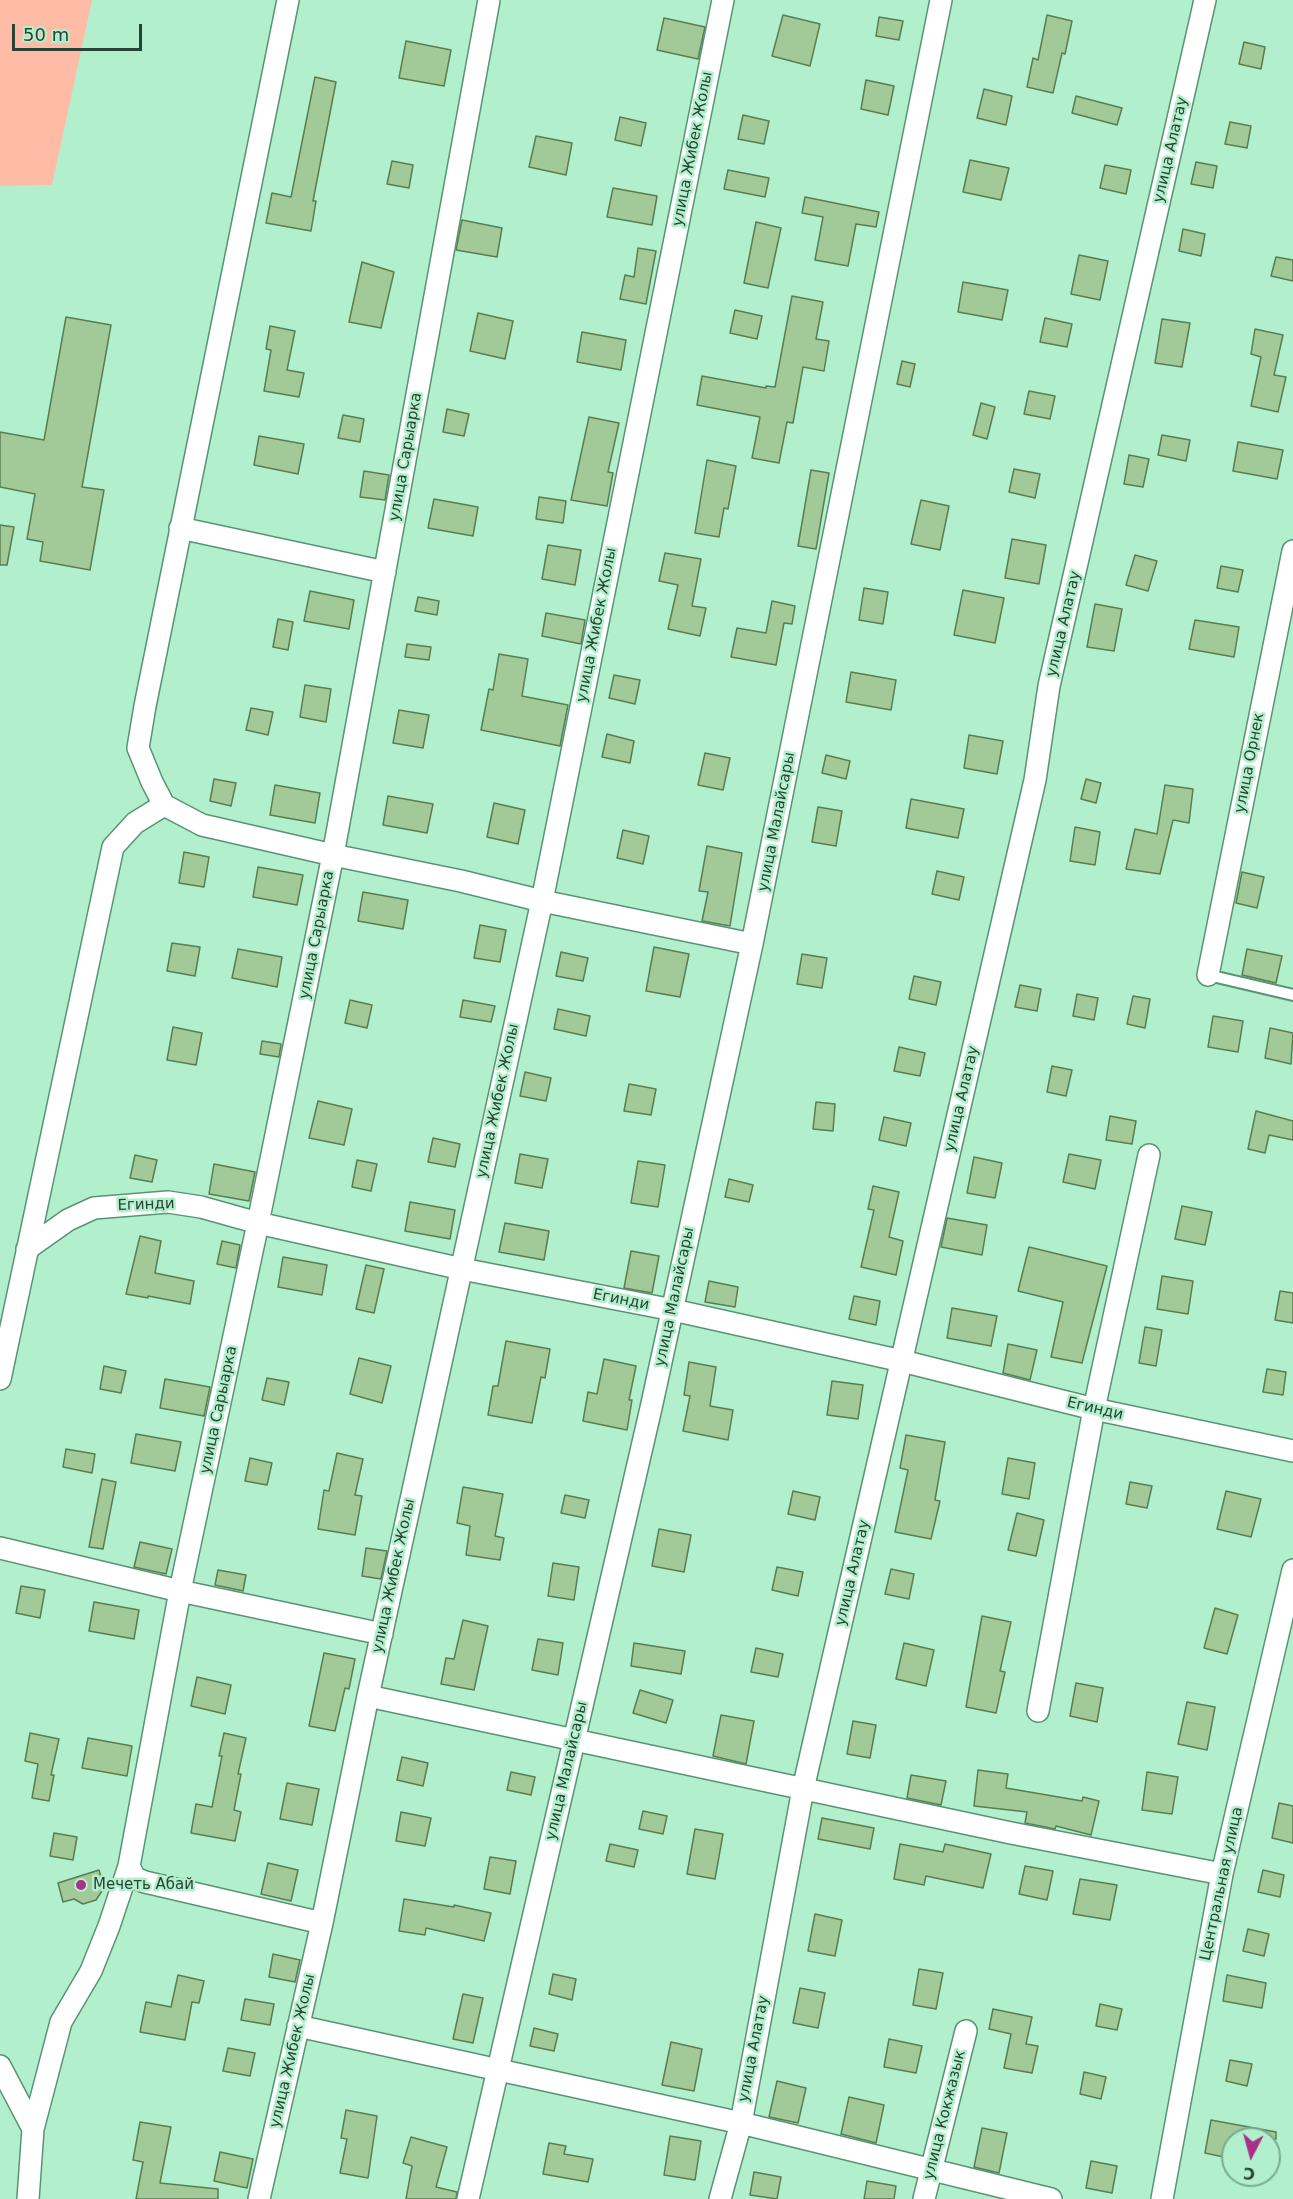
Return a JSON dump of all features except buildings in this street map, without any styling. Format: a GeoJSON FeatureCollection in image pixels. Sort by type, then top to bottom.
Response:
{"type":"FeatureCollection","features":[{"type":"Feature","properties":{"kind":"street"},"geometry":{"type":"LineString","coordinates":[[288,0],[180,528],[138,748],[164,805],[202,825],[333,855],[460,880],[542,901],[752,944]]}},
{"type":"Feature","properties":{"kind":"street","name":"улица Сарыарка"},"geometry":{"type":"LineString","coordinates":[[28,2199],[33,2129],[61,2022],[91,1971],[129,1866],[180,1591],[333,855],[489,0]]}},
{"type":"Feature","properties":{"kind":"street","name":"улица Жибек Жолы"},"geometry":{"type":"LineString","coordinates":[[260,2199],[322,1923],[368,1696],[542,901],[723,0]]}},
{"type":"Feature","properties":{"kind":"street","name":"улица Малайсары"},"geometry":{"type":"LineString","coordinates":[[468,2199],[673,1310],[752,944],[941,0]]}},
{"type":"Feature","properties":{"kind":"street","name":"улица Алатау"},"geometry":{"type":"LineString","coordinates":[[720,2199],[741,2123],[803,1789],[1035,780],[1049,686],[1205,0]]}},
{"type":"Feature","properties":{"kind":"street"},"geometry":{"type":"LineString","coordinates":[[180,528],[385,572]]}},
{"type":"Feature","properties":{"kind":"street","name":"улица Орнек"},"geometry":{"type":"LineString","coordinates":[[1208,975],[1293,551]]}},
{"type":"Feature","properties":{"kind":"street"},"geometry":{"type":"LineString","coordinates":[[0,1379],[113,847],[135,823],[164,805]]}},
{"type":"Feature","properties":{"kind":"street"},"geometry":{"type":"LineString","coordinates":[[1038,1711],[1094,1409],[1149,1155]]}},
{"type":"Feature","properties":{"kind":"street","name":"Егинди"},"geometry":{"type":"LineString","coordinates":[[27,1249],[68,1220],[94,1208],[168,1202],[201,1207],[258,1223],[462,1269],[673,1310],[902,1361],[1094,1409],[1293,1451]]}},
{"type":"Feature","properties":{"kind":"street"},"geometry":{"type":"LineString","coordinates":[[0,1548],[180,1591],[382,1634]]}},
{"type":"Feature","properties":{"kind":"street","name":"Центральная улица"},"geometry":{"type":"LineString","coordinates":[[1162,2199],[1222,1874],[1293,1570]]}},
{"type":"Feature","properties":{"kind":"street"},"geometry":{"type":"LineString","coordinates":[[368,1696],[1023,1836],[1222,1874]]}},
{"type":"Feature","properties":{"kind":"street"},"geometry":{"type":"LineString","coordinates":[[129,1866],[135,1878],[145,1882],[322,1923]]}},
{"type":"Feature","properties":{"kind":"street"},"geometry":{"type":"LineString","coordinates":[[298,2026],[741,2123],[1051,2199]]}},
{"type":"Feature","properties":{"kind":"street","name":"улица Кокжазык"},"geometry":{"type":"LineString","coordinates":[[924,2199],[966,2031]]}},
{"type":"Feature","properties":{"kind":"street"},"geometry":{"type":"LineString","coordinates":[[0,2066],[33,2129]]}},
{"type":"Feature","properties":{"kind":"lane"},"geometry":{"type":"LineString","coordinates":[[1208,975],[1293,995]]}},
{"type":"Feature","properties":{"kind":"shaded area"},"geometry":{"type":"Polygon","coordinates":[[[0,0],[92,0],[52,185],[0,186],[0,0]]]}},
{"type":"Feature","properties":{"kind":"place","name":"Мечеть Абай"},"geometry":{"type":"Point","coordinates":[81,1885]}}]}
